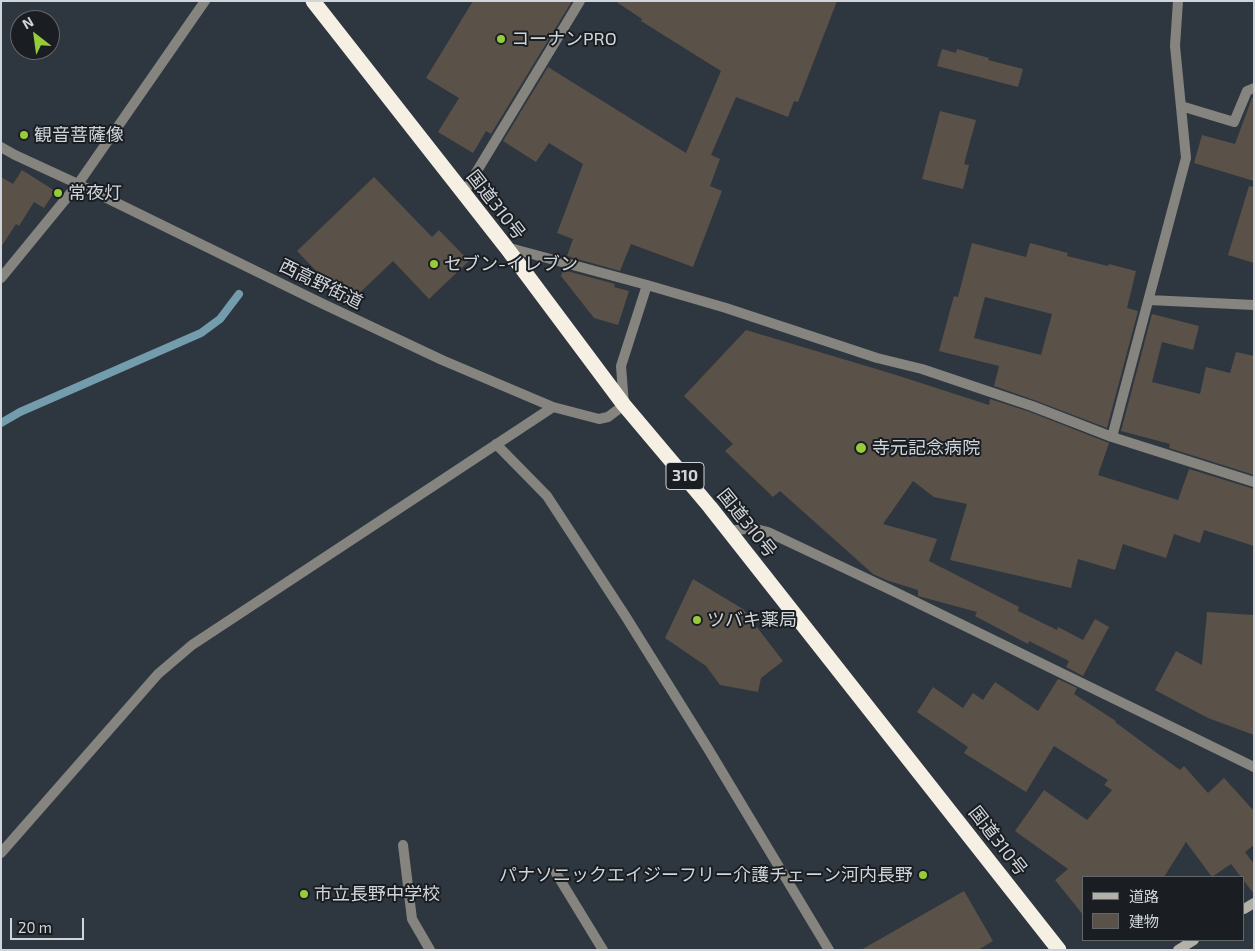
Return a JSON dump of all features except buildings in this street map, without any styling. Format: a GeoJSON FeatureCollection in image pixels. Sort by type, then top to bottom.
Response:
{"type":"FeatureCollection","features":[{"type":"Feature","properties":{"kind":"highway","name":"国道310号"},"geometry":{"type":"LineString","coordinates":[[313,1],[506,247],[624,405],[730,531],[1059,950]]}},
{"type":"Feature","properties":{"kind":"street"},"geometry":{"type":"LineString","coordinates":[[1,278],[78,184],[205,1]]}},
{"type":"Feature","properties":{"kind":"street"},"geometry":{"type":"LineString","coordinates":[[463,194],[580,1]]}},
{"type":"Feature","properties":{"kind":"street"},"geometry":{"type":"LineString","coordinates":[[1112,437],[1186,158],[1175,46],[1178,1]]}},
{"type":"Feature","properties":{"kind":"street"},"geometry":{"type":"LineString","coordinates":[[1181,106],[1234,122],[1247,91],[1254,88]]}},
{"type":"Feature","properties":{"kind":"street","name":"西高野街道"},"geometry":{"type":"LineString","coordinates":[[1,147],[15,156],[78,184],[407,343],[553,407],[599,419],[608,417],[624,405]]}},
{"type":"Feature","properties":{"kind":"street"},"geometry":{"type":"LineString","coordinates":[[506,247],[648,285],[735,311],[877,358],[922,369],[1032,406],[1112,437],[1254,482]]}},
{"type":"Feature","properties":{"kind":"street"},"geometry":{"type":"LineString","coordinates":[[624,405],[621,366],[648,285]]}},
{"type":"Feature","properties":{"kind":"street"},"geometry":{"type":"LineString","coordinates":[[1149,300],[1254,305]]}},
{"type":"Feature","properties":{"kind":"street"},"geometry":{"type":"LineString","coordinates":[[1,853],[158,674],[192,645],[553,407]]}},
{"type":"Feature","properties":{"kind":"street"},"geometry":{"type":"LineString","coordinates":[[496,444],[547,496],[626,617],[830,950]]}},
{"type":"Feature","properties":{"kind":"street"},"geometry":{"type":"LineString","coordinates":[[730,531],[752,528],[768,532],[902,595],[1254,768]]}},
{"type":"Feature","properties":{"kind":"street"},"geometry":{"type":"LineString","coordinates":[[403,845],[412,919],[430,950]]}},
{"type":"Feature","properties":{"kind":"street"},"geometry":{"type":"LineString","coordinates":[[556,872],[603,950]]}},
{"type":"Feature","properties":{"kind":"street"},"geometry":{"type":"LineString","coordinates":[[1178,950],[1192,941]]}},
{"type":"Feature","properties":{"kind":"waterway"},"geometry":{"type":"LineString","coordinates":[[1,423],[20,412],[201,333],[220,319],[239,294]]}},
{"type":"Feature","properties":{"kind":"place","name":"コーナンPRO"},"geometry":{"type":"Point","coordinates":[501,39]}},
{"type":"Feature","properties":{"kind":"place","name":"観音菩薩像"},"geometry":{"type":"Point","coordinates":[24,135]}},
{"type":"Feature","properties":{"kind":"place","name":"常夜灯"},"geometry":{"type":"Point","coordinates":[58,193]}},
{"type":"Feature","properties":{"kind":"place","name":"セブン-イレブン"},"geometry":{"type":"Point","coordinates":[434,264]}},
{"type":"Feature","properties":{"kind":"place","name":"寺元記念病院"},"geometry":{"type":"Point","coordinates":[861,448]}},
{"type":"Feature","properties":{"kind":"place","name":"ツバキ薬局"},"geometry":{"type":"Point","coordinates":[697,620]}},
{"type":"Feature","properties":{"kind":"place","name":"パナソニックエイジーフリー介護チェーン河内長野"},"geometry":{"type":"Point","coordinates":[923,875]}},
{"type":"Feature","properties":{"kind":"place","name":"市立長野中学校"},"geometry":{"type":"Point","coordinates":[304,894]}}]}
